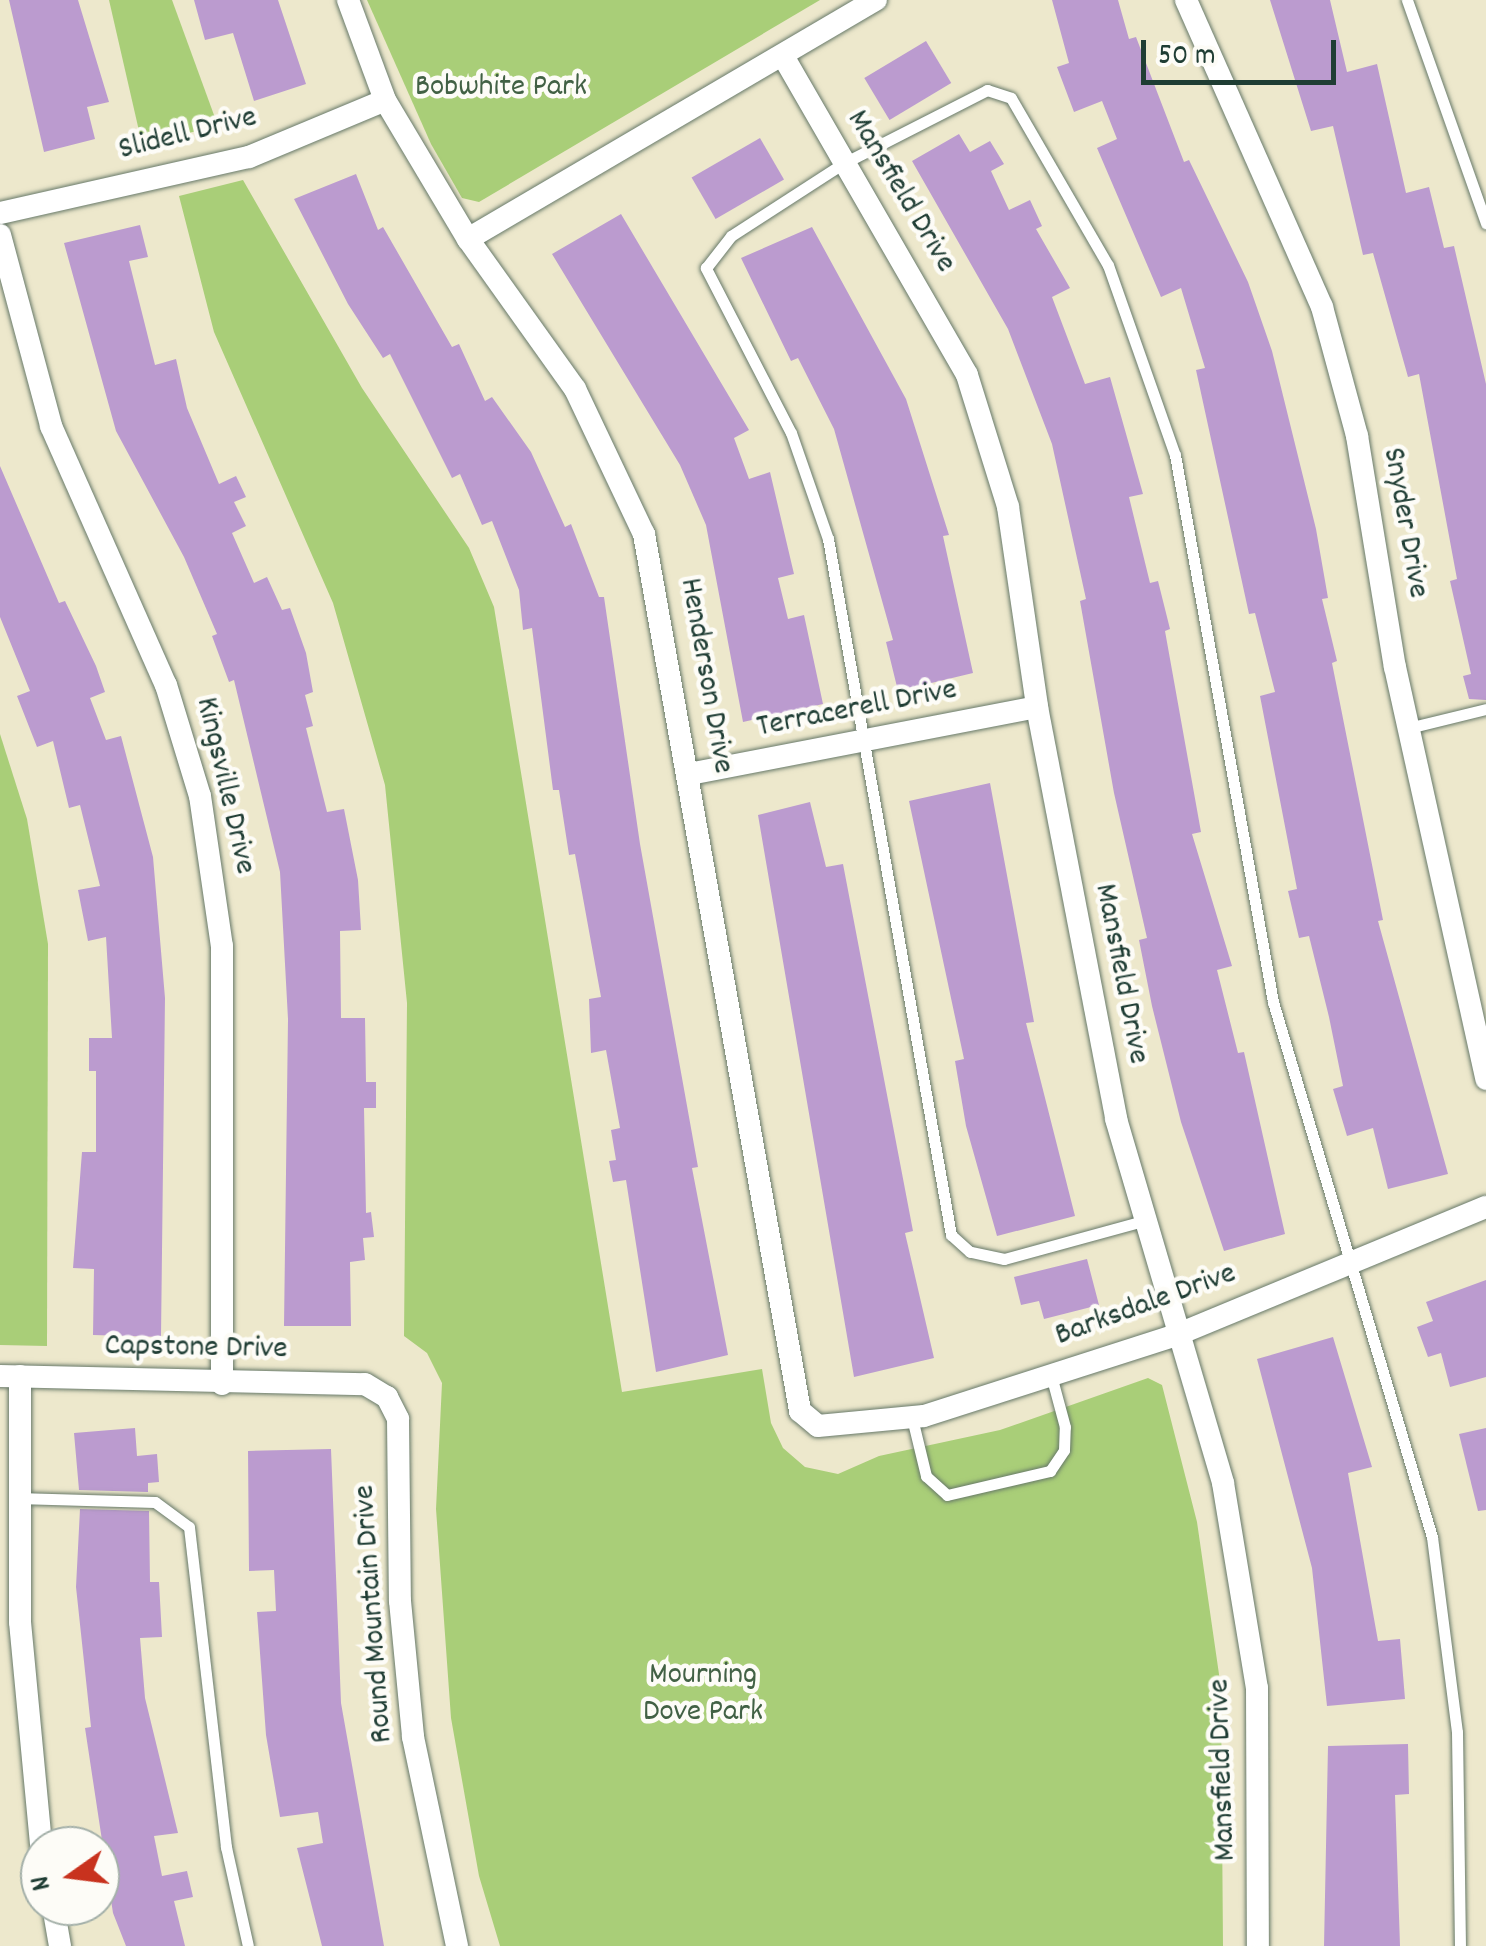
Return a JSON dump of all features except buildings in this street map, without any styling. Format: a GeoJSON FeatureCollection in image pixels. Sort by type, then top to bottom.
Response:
{"type":"FeatureCollection","features":[{"type":"Feature","properties":{"kind":"street","name":"Henderson Drive"},"geometry":{"type":"LineString","coordinates":[[348,0],[385,100],[468,240],[574,389],[644,534],[689,774],[790,1378],[800,1412],[818,1426]]}},
{"type":"Feature","properties":{"kind":"street"},"geometry":{"type":"LineString","coordinates":[[468,240],[876,0]]}},
{"type":"Feature","properties":{"kind":"street","name":"Snyder Drive"},"geometry":{"type":"LineString","coordinates":[[1186,0],[1322,307],[1356,436],[1408,728],[1486,1079]]}},
{"type":"Feature","properties":{"kind":"street","name":"Mansfield Drive"},"geometry":{"type":"LineString","coordinates":[[783,56],[967,375],[1008,507],[1037,707],[1116,1119],[1143,1222],[1223,1483],[1257,1688],[1258,1946]]}},
{"type":"Feature","properties":{"kind":"street","name":"Slidell Drive"},"geometry":{"type":"LineString","coordinates":[[0,213],[249,157],[385,100]]}},
{"type":"Feature","properties":{"kind":"street","name":"Kingsville Drive"},"geometry":{"type":"LineString","coordinates":[[0,235],[51,426],[166,685],[200,796],[222,946],[222,1384]]}},
{"type":"Feature","properties":{"kind":"street","name":"Terracerell Drive"},"geometry":{"type":"LineString","coordinates":[[689,774],[863,745],[1037,707]]}},
{"type":"Feature","properties":{"kind":"street","name":"Barksdale Drive"},"geometry":{"type":"LineString","coordinates":[[818,1426],[912,1418],[1179,1334],[1350,1260],[1486,1207]]}},
{"type":"Feature","properties":{"kind":"street"},"geometry":{"type":"LineString","coordinates":[[10,1376],[24,1713],[38,1826]]}},
{"type":"Feature","properties":{"kind":"street","name":"Capstone Drive"},"geometry":{"type":"LineString","coordinates":[[10,1376],[222,1384],[365,1384],[386,1396]]}},
{"type":"Feature","properties":{"kind":"street","name":"Round Mountain Drive"},"geometry":{"type":"LineString","coordinates":[[386,1396],[398,1419],[400,1600],[413,1737],[457,1946]]}},
{"type":"Feature","properties":{"kind":"lane"},"geometry":{"type":"LineString","coordinates":[[1407,0],[1486,224]]}},
{"type":"Feature","properties":{"kind":"lane"},"geometry":{"type":"LineString","coordinates":[[1143,1222],[1004,1259],[970,1252],[951,1235],[840,599],[817,506],[791,434],[706,268],[731,236],[844,163],[963,97],[1002,92],[1108,265],[1176,455],[1273,1002],[1414,1462],[1448,1631],[1458,1732],[1460,1946]]}},
{"type":"Feature","properties":{"kind":"lane"},"geometry":{"type":"LineString","coordinates":[[1408,728],[1486,709]]}},
{"type":"Feature","properties":{"kind":"lane"},"geometry":{"type":"LineString","coordinates":[[912,1418],[926,1476],[947,1495],[1050,1471],[1064,1450],[1065,1426],[1051,1375]]}},
{"type":"Feature","properties":{"kind":"lane"},"geometry":{"type":"LineString","coordinates":[[18,1498],[155,1502],[188,1526],[226,1847],[248,1946]]}},
{"type":"Feature","properties":{"kind":"green space"},"geometry":{"type":"Polygon","coordinates":[[[109,0],[172,0],[218,126],[142,144],[109,0]]]}},
{"type":"Feature","properties":{"kind":"green space","name":"Bobwhite Park"},"geometry":{"type":"Polygon","coordinates":[[[367,0],[820,0],[479,202],[462,198],[431,144],[367,0]]]}},
{"type":"Feature","properties":{"kind":"green space","name":"Mourning Dove Park"},"geometry":{"type":"Polygon","coordinates":[[[243,180],[362,388],[469,548],[494,607],[622,1392],[762,1369],[771,1423],[783,1448],[805,1467],[838,1474],[879,1456],[1000,1430],[1148,1378],[1162,1385],[1197,1522],[1221,1688],[1223,1946],[500,1946],[479,1876],[451,1718],[436,1509],[442,1383],[427,1353],[404,1336],[407,1003],[385,785],[333,603],[214,332],[179,196],[243,180]]]}},
{"type":"Feature","properties":{"kind":"green space"},"geometry":{"type":"Polygon","coordinates":[[[0,734],[27,819],[48,944],[47,1346],[0,1345],[0,734]]]}}]}
